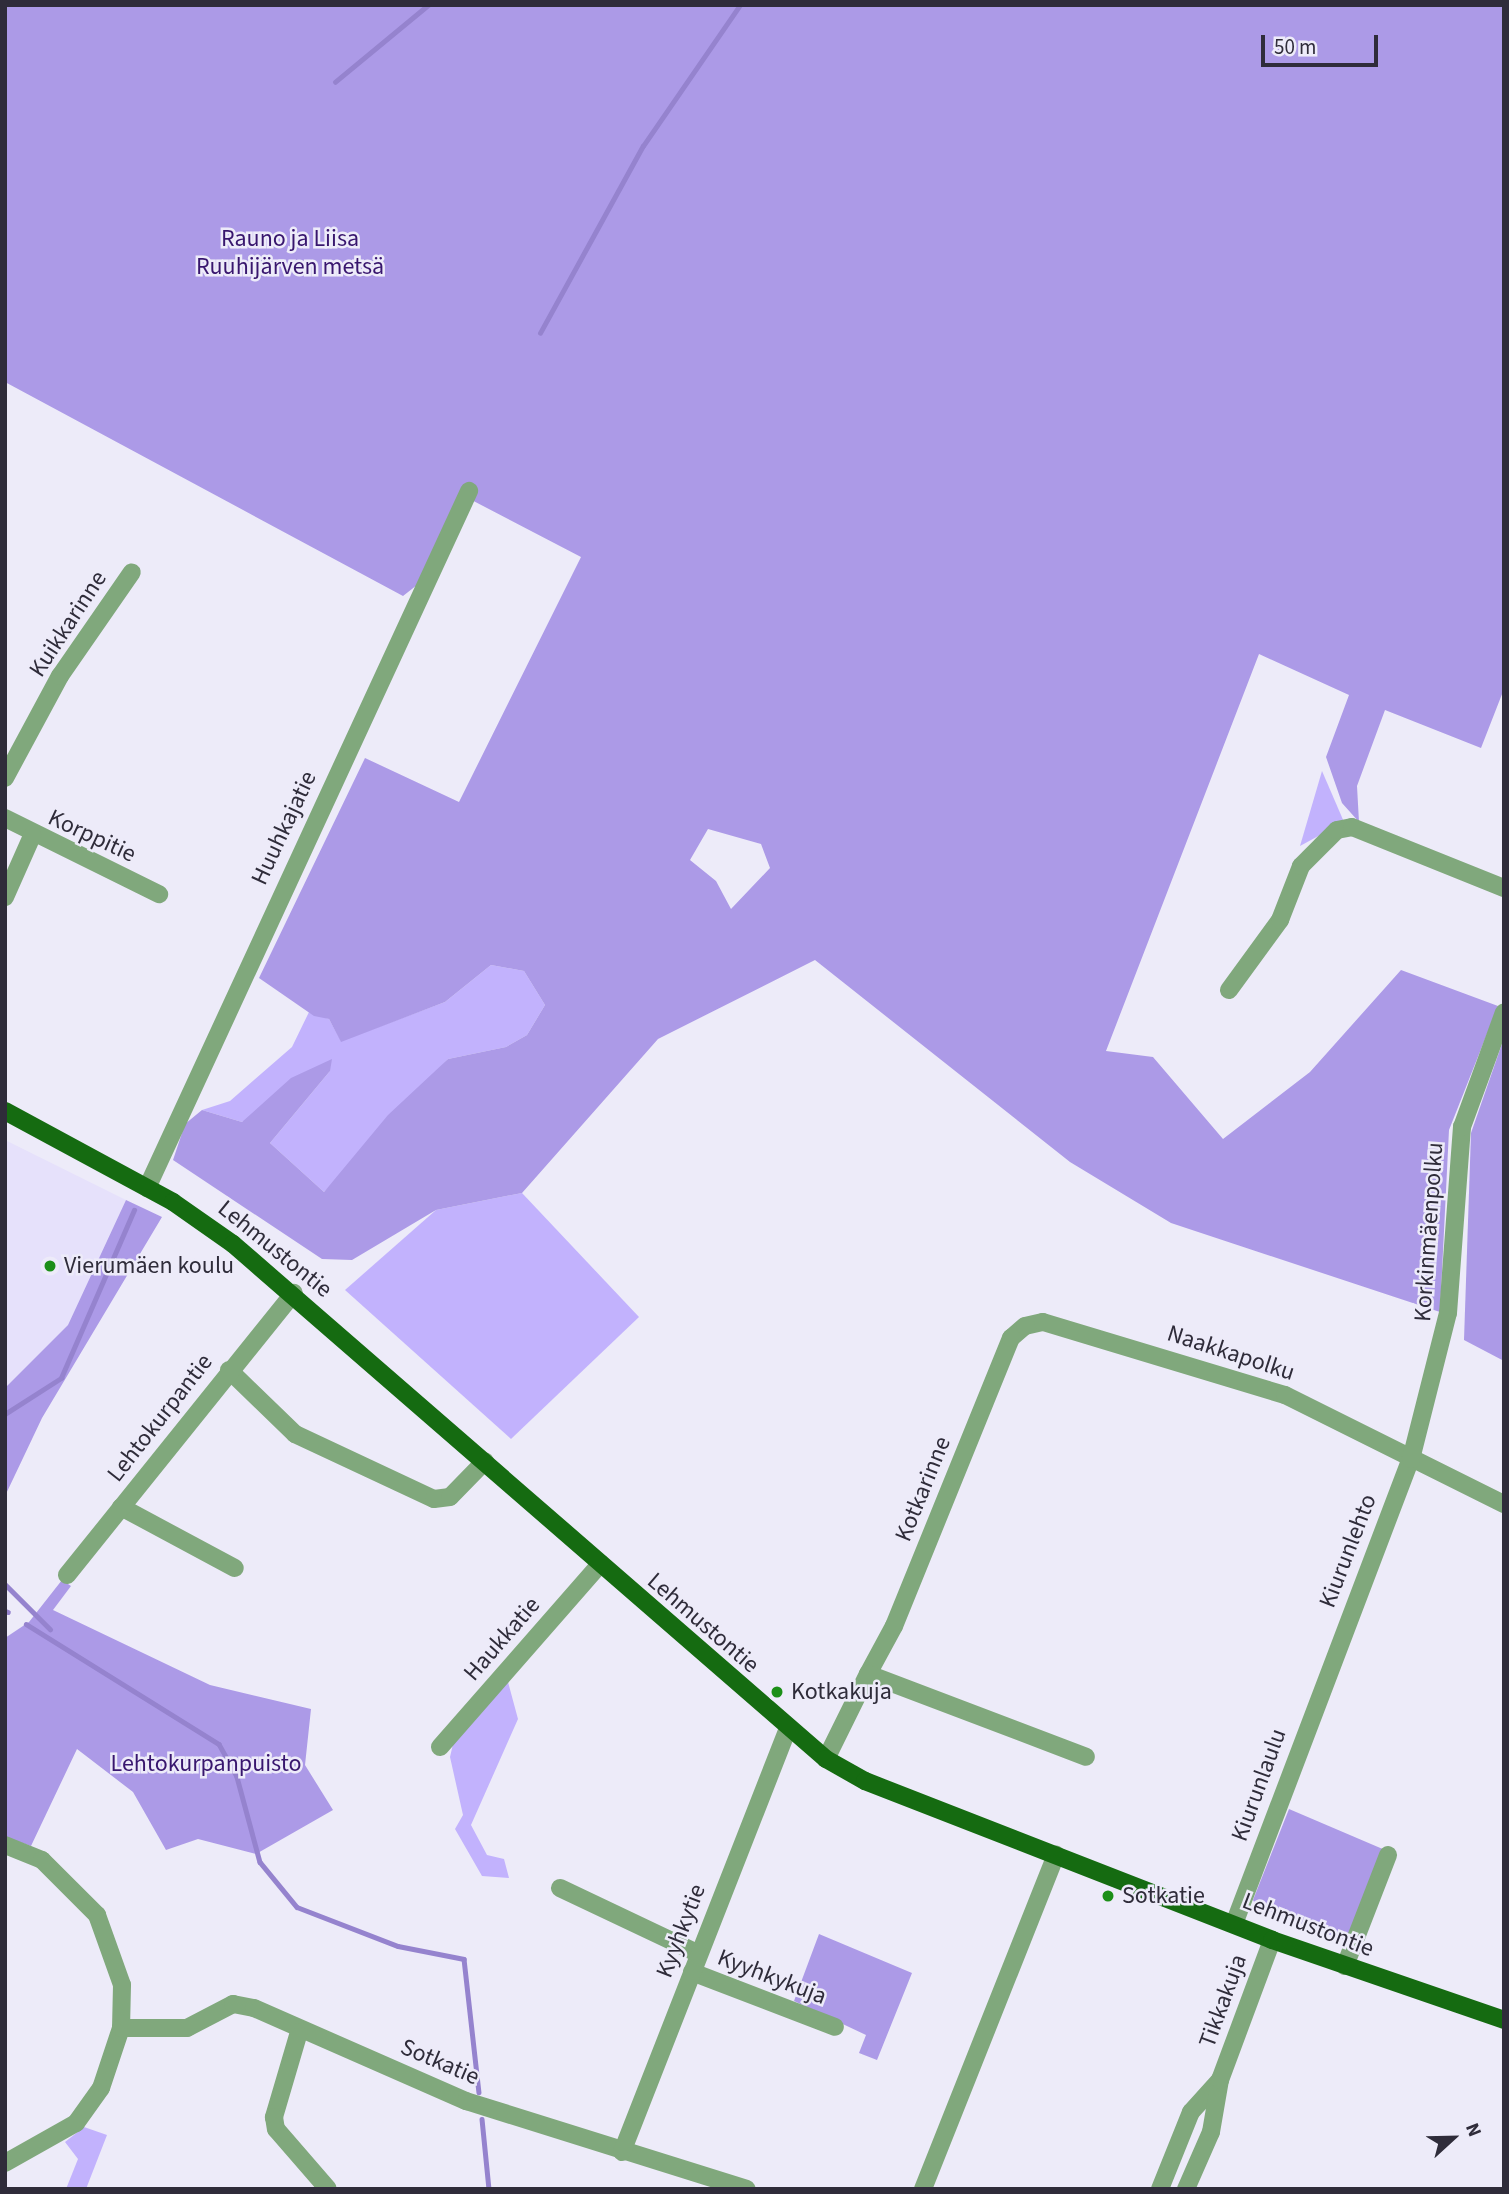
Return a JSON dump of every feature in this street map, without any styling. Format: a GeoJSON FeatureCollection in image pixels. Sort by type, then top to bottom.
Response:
{"type":"FeatureCollection","features":[{"type":"Feature","properties":{"kind":"main road","name":"Lehmustontie"},"geometry":{"type":"LineString","coordinates":[[5,1111],[148,1188],[209,1226],[294,1293],[788,1729],[826,1759],[865,1782],[1272,1940],[1504,2020]]}},
{"type":"Feature","properties":{"kind":"street","name":"Huuhkajatie"},"geometry":{"type":"LineString","coordinates":[[148,1188],[469,491]]}},
{"type":"Feature","properties":{"kind":"street","name":"Kuikkarinne"},"geometry":{"type":"LineString","coordinates":[[5,778],[60,676],[132,572]]}},
{"type":"Feature","properties":{"kind":"street","name":"Korppitie"},"geometry":{"type":"LineString","coordinates":[[5,818],[32,836],[159,894]]}},
{"type":"Feature","properties":{"kind":"street"},"geometry":{"type":"LineString","coordinates":[[1229,990],[1280,920],[1301,866],[1337,830],[1352,827],[1504,888]]}},
{"type":"Feature","properties":{"kind":"street"},"geometry":{"type":"LineString","coordinates":[[5,897],[32,836]]}},
{"type":"Feature","properties":{"kind":"street","name":"Korkinmäenpolku"},"geometry":{"type":"LineString","coordinates":[[1410,1459],[1445,1335],[1462,1127],[1504,1012]]}},
{"type":"Feature","properties":{"kind":"street","name":"Lehtokurpantie"},"geometry":{"type":"LineString","coordinates":[[67,1575],[229,1370],[294,1293]]}},
{"type":"Feature","properties":{"kind":"street","name":"Naakkapolku"},"geometry":{"type":"LineString","coordinates":[[1026,1326],[1043,1322],[1285,1395],[1504,1504]]}},
{"type":"Feature","properties":{"kind":"street","name":"Kotkarinne"},"geometry":{"type":"LineString","coordinates":[[868,1674],[894,1626],[1011,1338],[1026,1326]]}},
{"type":"Feature","properties":{"kind":"street"},"geometry":{"type":"LineString","coordinates":[[229,1370],[295,1434],[434,1499],[450,1497],[485,1461]]}},
{"type":"Feature","properties":{"kind":"street","name":"Kiurunlehto"},"geometry":{"type":"LineString","coordinates":[[1331,1662],[1410,1459]]}},
{"type":"Feature","properties":{"kind":"street"},"geometry":{"type":"LineString","coordinates":[[121,1507],[236,1568]]}},
{"type":"Feature","properties":{"kind":"street","name":"Haukkatie"},"geometry":{"type":"LineString","coordinates":[[440,1747],[601,1563]]}},
{"type":"Feature","properties":{"kind":"street","name":"Kiurunlaulu"},"geometry":{"type":"LineString","coordinates":[[1234,1924],[1331,1662]]}},
{"type":"Feature","properties":{"kind":"street"},"geometry":{"type":"LineString","coordinates":[[826,1759],[868,1674],[1086,1757]]}},
{"type":"Feature","properties":{"kind":"street","name":"Kyyhkytie"},"geometry":{"type":"LineString","coordinates":[[622,2152],[697,1953],[788,1729]]}},
{"type":"Feature","properties":{"kind":"street"},"geometry":{"type":"LineString","coordinates":[[5,1845],[43,1860],[97,1915],[122,1985],[121,2028],[101,2088],[76,2123],[5,2163]]}},
{"type":"Feature","properties":{"kind":"street"},"geometry":{"type":"LineString","coordinates":[[923,2189],[1056,1855]]}},
{"type":"Feature","properties":{"kind":"street"},"geometry":{"type":"LineString","coordinates":[[1345,1966],[1388,1855]]}},
{"type":"Feature","properties":{"kind":"street"},"geometry":{"type":"LineString","coordinates":[[560,1888],[697,1953]]}},
{"type":"Feature","properties":{"kind":"street","name":"Tikkakuja"},"geometry":{"type":"LineString","coordinates":[[1186,2189],[1211,2132],[1220,2080],[1272,1940]]}},
{"type":"Feature","properties":{"kind":"street","name":"Kyyhkykuja"},"geometry":{"type":"LineString","coordinates":[[692,1972],[835,2027]]}},
{"type":"Feature","properties":{"kind":"street","name":"Sotkatie"},"geometry":{"type":"LineString","coordinates":[[121,2028],[187,2028],[233,2004],[254,2008],[299,2032],[466,2101],[746,2189]]}},
{"type":"Feature","properties":{"kind":"street"},"geometry":{"type":"LineString","coordinates":[[299,2032],[274,2117],[276,2129],[328,2189]]}},
{"type":"Feature","properties":{"kind":"street","name":"Tikkakuja"},"geometry":{"type":"LineString","coordinates":[[1160,2189],[1191,2112],[1220,2080]]}},
{"type":"Feature","properties":{"kind":"shaded area"},"geometry":{"type":"Polygon","coordinates":[[[1322,771],[1344,822],[1300,846],[1322,771]]]}},
{"type":"Feature","properties":{"kind":"shaded area"},"geometry":{"type":"Polygon","coordinates":[[[491,965],[524,971],[545,1005],[527,1035],[506,1047],[448,1059],[324,1192],[270,1143],[330,1071],[242,1122],[202,1110],[230,1101],[292,1047],[309,1012],[329,1019],[341,1041],[445,1002],[491,965]]]}},
{"type":"Feature","properties":{"kind":"shaded area","name":"Vierumäen koulu"},"geometry":{"type":"Polygon","coordinates":[[[5,1140],[126,1200],[68,1325],[5,1388],[5,1140]]]}},
{"type":"Feature","properties":{"kind":"shaded area"},"geometry":{"type":"Polygon","coordinates":[[[522,1193],[639,1317],[511,1439],[345,1290],[436,1210],[522,1193]]]}},
{"type":"Feature","properties":{"kind":"shaded area"},"geometry":{"type":"Polygon","coordinates":[[[508,1682],[518,1719],[471,1825],[487,1855],[504,1859],[509,1878],[482,1876],[455,1829],[463,1815],[450,1757],[453,1744],[508,1682]]]}},
{"type":"Feature","properties":{"kind":"shaded area"},"geometry":{"type":"Polygon","coordinates":[[[84,2127],[107,2135],[86,2189],[66,2189],[78,2159],[65,2142],[84,2127]]]}},
{"type":"Feature","properties":{"kind":"green space","name":"Rauno ja Liisa Ruuhijärven metsä"},"geometry":{"type":"Polygon","coordinates":[[[5,5],[1504,5],[1504,689],[1481,748],[1385,710],[1357,786],[1359,822],[1342,803],[1326,757],[1349,695],[1259,654],[1106,1051],[1153,1057],[1223,1139],[1310,1072],[1401,970],[1498,1006],[1449,1130],[1440,1312],[1171,1223],[1070,1162],[815,960],[658,1039],[522,1193],[436,1210],[352,1260],[322,1259],[173,1160],[185,1124],[202,1110],[242,1122],[291,1078],[332,1059],[330,1071],[270,1143],[324,1192],[388,1115],[448,1059],[506,1047],[527,1035],[545,1005],[524,971],[491,965],[445,1002],[341,1042],[329,1019],[314,1016],[259,978],[365,758],[459,802],[581,557],[462,495],[417,585],[403,596],[5,382],[5,5]],[[708,829],[690,860],[716,881],[731,909],[770,868],[761,844],[708,829]]]}},
{"type":"Feature","properties":{"kind":"green space"},"geometry":{"type":"Polygon","coordinates":[[[1504,1038],[1504,1361],[1464,1340],[1471,1133],[1504,1038]]]}},
{"type":"Feature","properties":{"kind":"green space"},"geometry":{"type":"Polygon","coordinates":[[[126,1200],[162,1217],[42,1418],[5,1496],[5,1388],[68,1325],[126,1200]]]}},
{"type":"Feature","properties":{"kind":"green space","name":"Lehtokurpanpuisto"},"geometry":{"type":"Polygon","coordinates":[[[62,1580],[71,1586],[53,1610],[210,1685],[311,1709],[305,1765],[333,1810],[256,1854],[198,1839],[166,1850],[133,1792],[77,1749],[31,1846],[5,1837],[5,1638],[29,1622],[62,1580]]]}},
{"type":"Feature","properties":{"kind":"green space"},"geometry":{"type":"Polygon","coordinates":[[[1289,1809],[1385,1850],[1349,1942],[1257,1907],[1253,1900],[1289,1809]]]}},
{"type":"Feature","properties":{"kind":"green space"},"geometry":{"type":"Polygon","coordinates":[[[819,1934],[912,1973],[877,2060],[859,2053],[866,2035],[794,2001],[819,1934]]]}},
{"type":"Feature","properties":{"kind":"waterway"},"geometry":{"type":"LineString","coordinates":[[335,82],[428,5]]}},
{"type":"Feature","properties":{"kind":"waterway"},"geometry":{"type":"LineString","coordinates":[[540,333],[643,146],[740,5]]}},
{"type":"Feature","properties":{"kind":"waterway"},"geometry":{"type":"LineString","coordinates":[[5,1414],[61,1378],[134,1210]]}},
{"type":"Feature","properties":{"kind":"waterway"},"geometry":{"type":"LineString","coordinates":[[5,1584],[50,1629]]}},
{"type":"Feature","properties":{"kind":"waterway"},"geometry":{"type":"LineString","coordinates":[[26,1624],[219,1744],[237,1777],[260,1862],[297,1907],[398,1946],[464,1959],[479,2092]]}},
{"type":"Feature","properties":{"kind":"waterway"},"geometry":{"type":"LineString","coordinates":[[482,2119],[489,2189]]}},
{"type":"Feature","properties":{"kind":"place","name":"Vierumäen koulu"},"geometry":{"type":"Point","coordinates":[50,1266]}},
{"type":"Feature","properties":{"kind":"place","name":"Kotkakuja"},"geometry":{"type":"Point","coordinates":[777,1692]}},
{"type":"Feature","properties":{"kind":"place","name":"Sotkatie"},"geometry":{"type":"Point","coordinates":[1108,1896]}}]}
